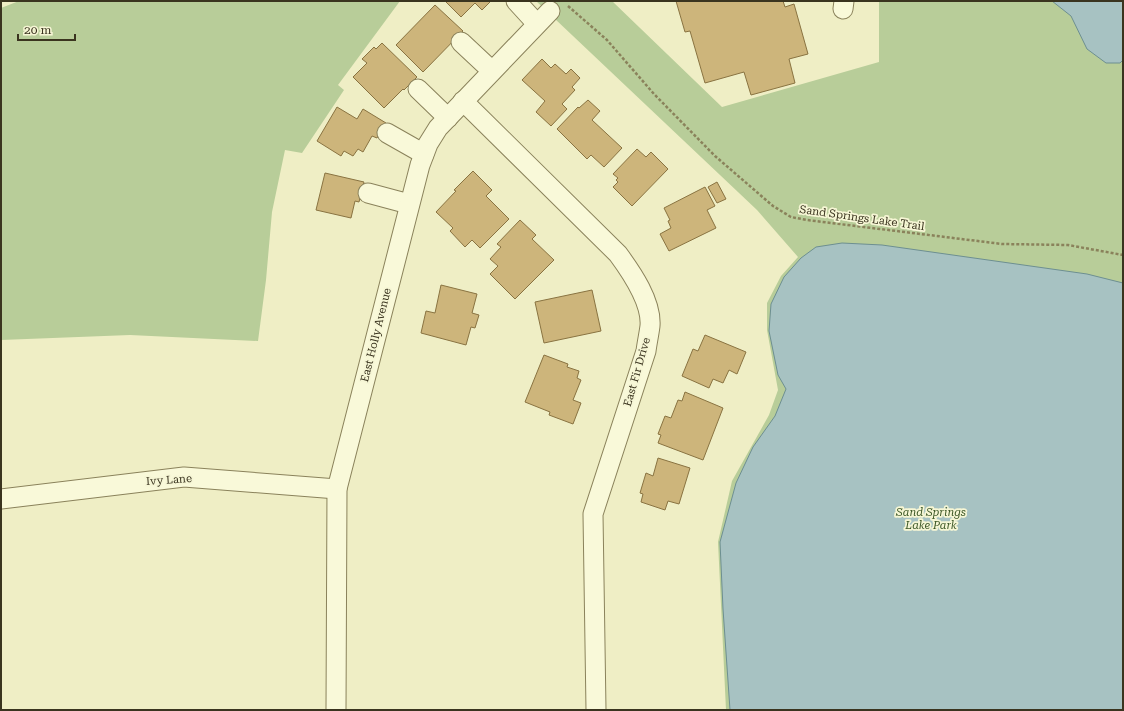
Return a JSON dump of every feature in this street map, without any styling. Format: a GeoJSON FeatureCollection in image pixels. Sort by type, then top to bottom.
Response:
{"type":"FeatureCollection","features":[{"type":"Feature","properties":{"kind":"street"},"geometry":{"type":"LineString","coordinates":[[516,1],[551,13]]}},
{"type":"Feature","properties":{"kind":"street","name":"East Holly Avenue"},"geometry":{"type":"LineString","coordinates":[[336,710],[337,489],[420,165],[428,144],[438,128],[492,71],[551,13]]}},
{"type":"Feature","properties":{"kind":"street"},"geometry":{"type":"LineString","coordinates":[[461,42],[492,71]]}},
{"type":"Feature","properties":{"kind":"street"},"geometry":{"type":"LineString","coordinates":[[418,89],[448,118]]}},
{"type":"Feature","properties":{"kind":"street","name":"East Fir Drive"},"geometry":{"type":"LineString","coordinates":[[463,101],[618,254],[633,274],[646,301],[650,325],[646,351],[592,514],[596,710]]}},
{"type":"Feature","properties":{"kind":"street"},"geometry":{"type":"LineString","coordinates":[[387,133],[424,154]]}},
{"type":"Feature","properties":{"kind":"street"},"geometry":{"type":"LineString","coordinates":[[368,193],[409,204]]}},
{"type":"Feature","properties":{"kind":"street","name":"Ivy Lane"},"geometry":{"type":"LineString","coordinates":[[1,499],[184,477],[337,489]]}},
{"type":"Feature","properties":{"kind":"path","name":"Sand Springs Lake Trail"},"geometry":{"type":"LineString","coordinates":[[551,13],[607,40],[654,94],[715,156],[773,206],[791,217],[1002,244],[1068,245],[1123,255]]}},
{"type":"Feature","properties":{"kind":"green space"},"geometry":{"type":"Polygon","coordinates":[[[19,1],[400,1],[338,85],[344,90],[302,153],[285,150],[272,212],[266,280],[258,341],[130,335],[1,340],[1,8],[19,1]]]}},
{"type":"Feature","properties":{"kind":"green space","name":"Sand Springs Lake Park"},"geometry":{"type":"Polygon","coordinates":[[[536,1],[612,1],[722,107],[879,62],[879,1],[1123,1],[1123,710],[726,710],[718,542],[732,481],[769,415],[778,390],[767,330],[767,303],[781,276],[798,257],[757,210],[536,1]]]}},
{"type":"Feature","properties":{"kind":"water"},"geometry":{"type":"Polygon","coordinates":[[[1052,1],[1123,1],[1123,60],[1120,63],[1106,63],[1087,49],[1071,16],[1052,1]]]}},
{"type":"Feature","properties":{"kind":"water","name":"Sand Springs Lake Park"},"geometry":{"type":"Polygon","coordinates":[[[842,243],[882,245],[1087,274],[1123,283],[1123,710],[730,710],[720,542],[736,483],[753,447],[775,416],[786,389],[778,375],[769,331],[771,304],[784,277],[801,258],[816,247],[842,243]]]}},
{"type":"Feature","properties":{"kind":"building"},"geometry":{"type":"Polygon","coordinates":[[[445,1],[491,1],[482,10],[475,3],[461,17],[445,1]]]}},
{"type":"Feature","properties":{"kind":"building"},"geometry":{"type":"Polygon","coordinates":[[[676,1],[783,1],[785,7],[794,4],[808,54],[789,59],[795,83],[751,95],[744,72],[705,83],[690,31],[685,32],[676,1]]]}},
{"type":"Feature","properties":{"kind":"building"},"geometry":{"type":"Polygon","coordinates":[[[435,5],[463,31],[423,72],[396,45],[435,5]]]}},
{"type":"Feature","properties":{"kind":"building"},"geometry":{"type":"Polygon","coordinates":[[[382,43],[417,77],[384,108],[353,77],[367,63],[362,59],[374,47],[376,49],[382,43]]]}},
{"type":"Feature","properties":{"kind":"building"},"geometry":{"type":"Polygon","coordinates":[[[542,59],[551,68],[555,64],[566,74],[571,69],[580,78],[572,87],[575,90],[562,104],[567,109],[551,126],[536,112],[545,101],[522,80],[542,59]]]}},
{"type":"Feature","properties":{"kind":"building"},"geometry":{"type":"Polygon","coordinates":[[[588,100],[600,111],[592,120],[622,148],[604,167],[591,155],[587,159],[557,129],[578,107],[579,108],[588,100]]]}},
{"type":"Feature","properties":{"kind":"building"},"geometry":{"type":"Polygon","coordinates":[[[337,107],[357,119],[363,109],[386,123],[377,138],[372,136],[363,152],[358,149],[353,156],[344,151],[341,156],[317,141],[337,107]]]}},
{"type":"Feature","properties":{"kind":"building"},"geometry":{"type":"Polygon","coordinates":[[[637,149],[646,157],[651,152],[668,169],[632,206],[613,187],[618,182],[616,180],[618,178],[613,174],[637,149]]]}},
{"type":"Feature","properties":{"kind":"building"},"geometry":{"type":"Polygon","coordinates":[[[473,171],[492,190],[486,196],[509,219],[480,248],[472,240],[465,247],[450,231],[453,228],[436,212],[456,191],[454,190],[473,171]]]}},
{"type":"Feature","properties":{"kind":"building"},"geometry":{"type":"Polygon","coordinates":[[[325,173],[364,182],[359,202],[355,201],[351,218],[316,210],[325,173]]]}},
{"type":"Feature","properties":{"kind":"building"},"geometry":{"type":"Polygon","coordinates":[[[717,182],[726,199],[717,203],[708,187],[717,182]]]}},
{"type":"Feature","properties":{"kind":"building"},"geometry":{"type":"Polygon","coordinates":[[[705,187],[715,206],[707,210],[716,228],[669,251],[660,234],[671,228],[668,221],[670,220],[664,208],[705,187]]]}},
{"type":"Feature","properties":{"kind":"building"},"geometry":{"type":"Polygon","coordinates":[[[520,220],[536,235],[532,239],[554,260],[515,299],[490,274],[498,266],[490,259],[501,247],[497,244],[520,220]]]}},
{"type":"Feature","properties":{"kind":"building"},"geometry":{"type":"Polygon","coordinates":[[[441,285],[477,294],[472,313],[479,315],[475,328],[471,327],[466,345],[421,333],[426,311],[435,313],[441,285]]]}},
{"type":"Feature","properties":{"kind":"building"},"geometry":{"type":"Polygon","coordinates":[[[592,290],[601,331],[544,343],[535,302],[592,290]]]}},
{"type":"Feature","properties":{"kind":"building"},"geometry":{"type":"Polygon","coordinates":[[[705,335],[746,352],[737,374],[729,370],[723,383],[713,379],[709,388],[682,376],[693,349],[698,351],[705,335]]]}},
{"type":"Feature","properties":{"kind":"building"},"geometry":{"type":"Polygon","coordinates":[[[544,355],[568,364],[567,367],[579,371],[577,378],[581,380],[573,400],[581,403],[573,424],[549,415],[550,412],[525,402],[544,355]]]}},
{"type":"Feature","properties":{"kind":"building"},"geometry":{"type":"Polygon","coordinates":[[[685,392],[723,408],[703,460],[658,443],[661,435],[658,434],[665,416],[671,418],[678,400],[682,401],[685,392]]]}},
{"type":"Feature","properties":{"kind":"building"},"geometry":{"type":"Polygon","coordinates":[[[658,458],[690,468],[679,504],[668,501],[665,510],[641,502],[643,494],[640,493],[646,473],[653,476],[658,458]]]}}]}
